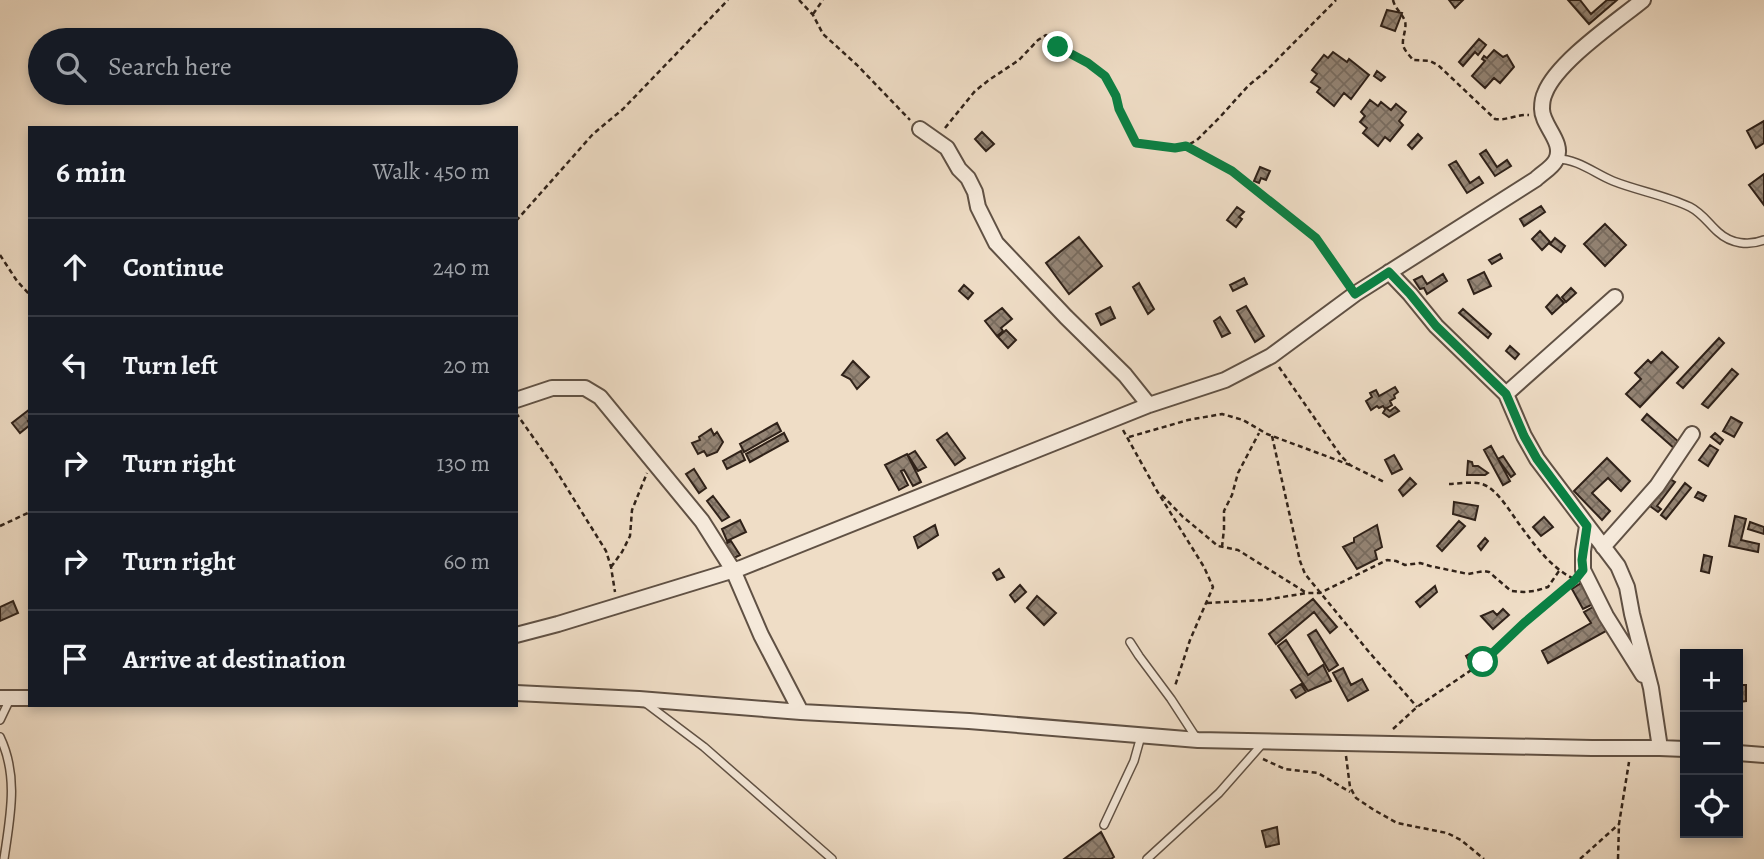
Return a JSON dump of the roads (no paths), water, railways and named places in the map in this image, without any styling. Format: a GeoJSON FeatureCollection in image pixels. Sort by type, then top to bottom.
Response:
{"type":"FeatureCollection","features":[{"type":"Feature","properties":{"kind":"street"},"geometry":{"type":"LineString","coordinates":[[518,634],[617,607],[733,570],[1149,405],[1225,380],[1271,356],[1355,294],[1536,179],[1556,159],[1555,139],[1541,111],[1545,93],[1554,78],[1578,52],[1643,0]]}},
{"type":"Feature","properties":{"kind":"street"},"geometry":{"type":"LineString","coordinates":[[926,133],[947,148],[959,169],[968,178],[975,192],[978,208],[996,243],[1125,375],[1149,405]]}},
{"type":"Feature","properties":{"kind":"street"},"geometry":{"type":"LineString","coordinates":[[1389,272],[1436,326],[1506,394],[1537,459],[1618,566],[1623,575],[1651,688],[1660,748]]}},
{"type":"Feature","properties":{"kind":"street"},"geometry":{"type":"LineString","coordinates":[[1506,394],[1615,297]]}},
{"type":"Feature","properties":{"kind":"street"},"geometry":{"type":"LineString","coordinates":[[518,399],[552,388],[585,388],[600,397],[702,521],[733,570],[761,635],[802,712]]}},
{"type":"Feature","properties":{"kind":"street"},"geometry":{"type":"LineString","coordinates":[[1603,547],[1666,475],[1692,434]]}},
{"type":"Feature","properties":{"kind":"street"},"geometry":{"type":"LineString","coordinates":[[1587,526],[1583,570],[1606,617],[1651,688]]}},
{"type":"Feature","properties":{"kind":"street"},"geometry":{"type":"LineString","coordinates":[[518,693],[969,721],[1198,740],[1680,750]]}},
{"type":"Feature","properties":{"kind":"street"},"geometry":{"type":"LineString","coordinates":[[5,698],[28,698]]}},
{"type":"Feature","properties":{"kind":"street"},"geometry":{"type":"LineString","coordinates":[[1743,753],[1764,755]]}},
{"type":"Feature","properties":{"kind":"lane"},"geometry":{"type":"LineString","coordinates":[[1556,159],[1570,160],[1613,181],[1694,209],[1723,236],[1743,244],[1764,240]]}},
{"type":"Feature","properties":{"kind":"lane"},"geometry":{"type":"LineString","coordinates":[[1130,642],[1198,740]]}},
{"type":"Feature","properties":{"kind":"lane"},"geometry":{"type":"LineString","coordinates":[[0,720],[5,698]]}},
{"type":"Feature","properties":{"kind":"lane"},"geometry":{"type":"LineString","coordinates":[[639,699],[704,747],[832,859]]}},
{"type":"Feature","properties":{"kind":"lane"},"geometry":{"type":"LineString","coordinates":[[1104,825],[1134,761],[1141,735]]}},
{"type":"Feature","properties":{"kind":"lane"},"geometry":{"type":"LineString","coordinates":[[0,737],[7,751],[12,777],[12,803],[4,859]]}},
{"type":"Feature","properties":{"kind":"lane"},"geometry":{"type":"LineString","coordinates":[[1147,859],[1219,793],[1264,742]]}}]}
